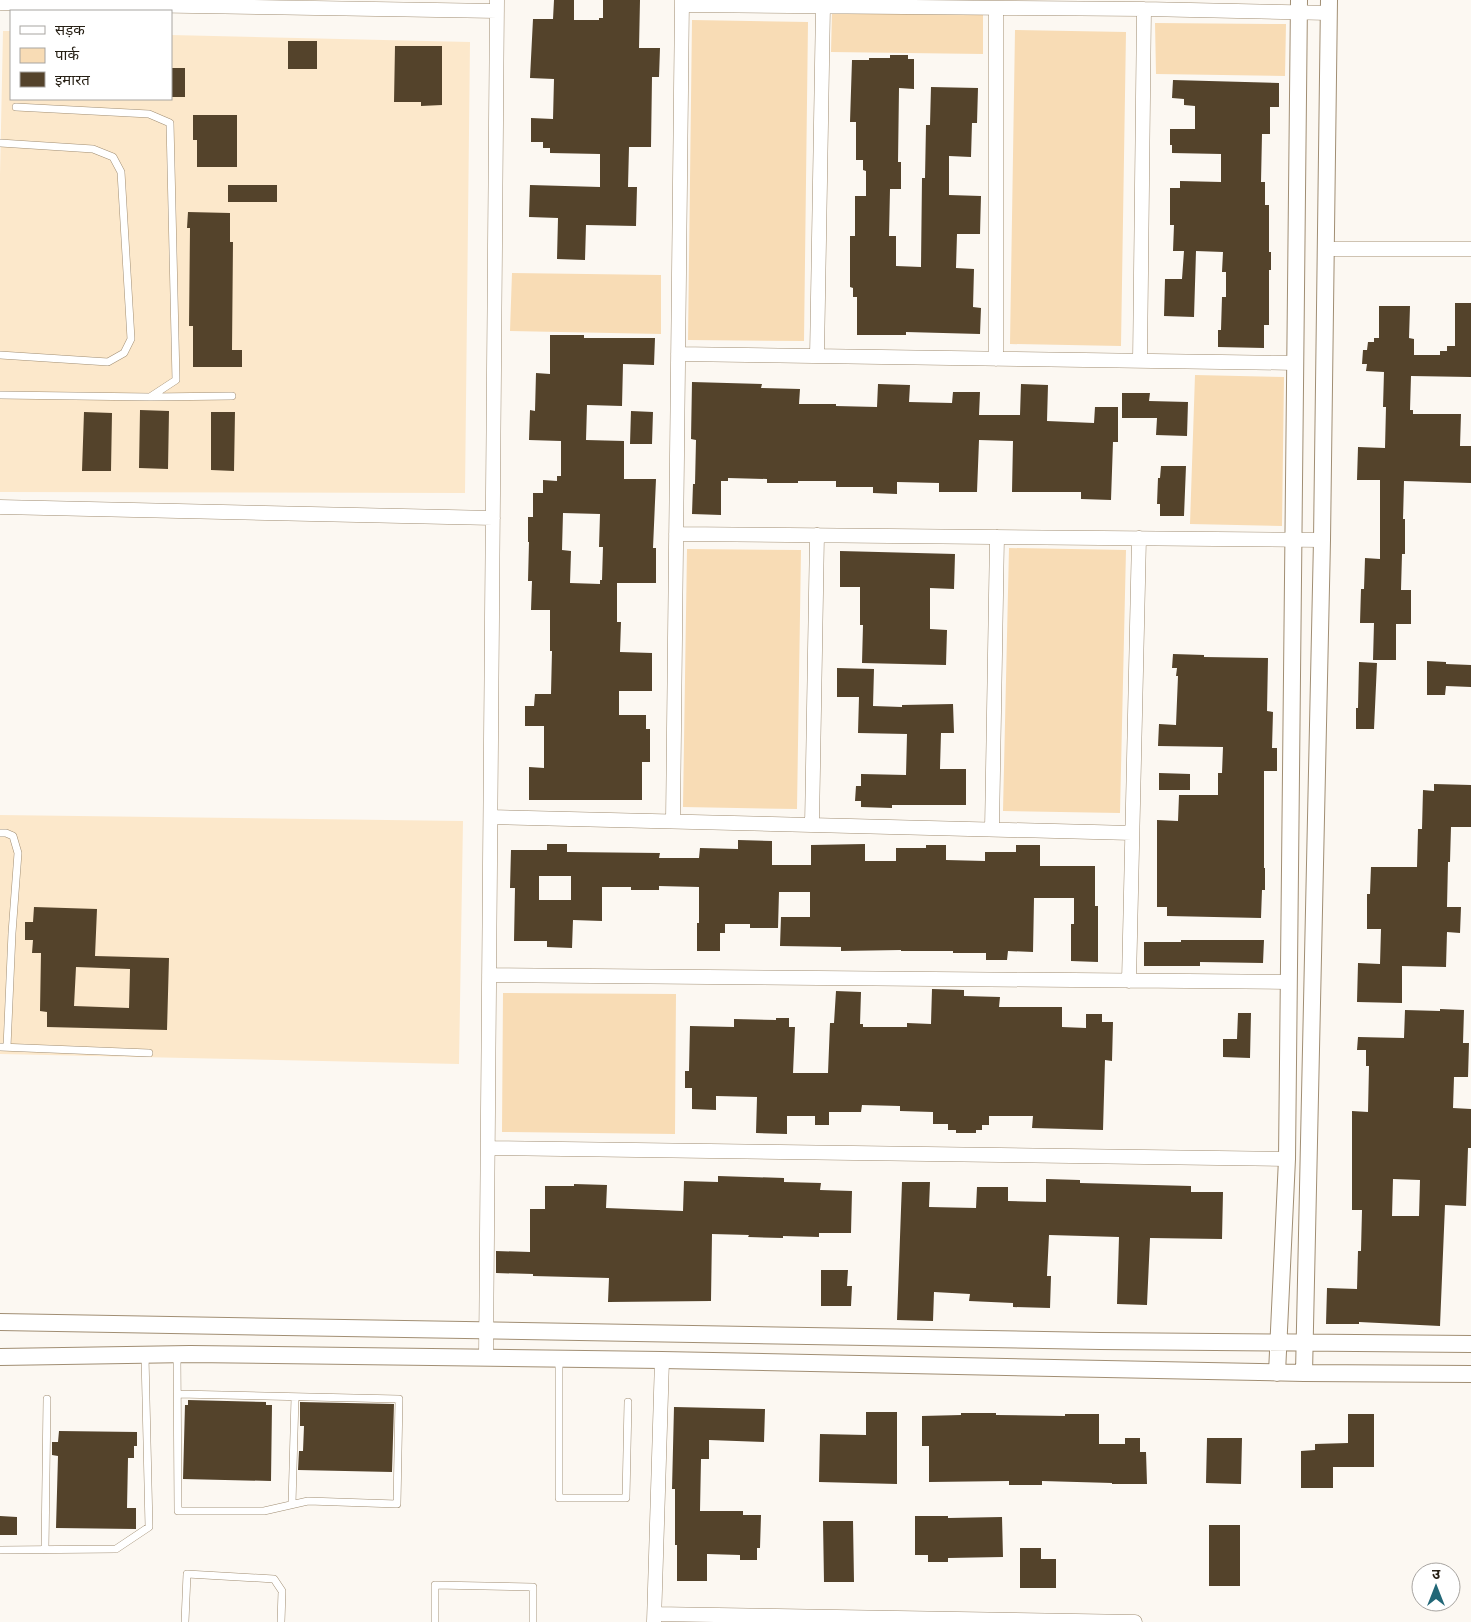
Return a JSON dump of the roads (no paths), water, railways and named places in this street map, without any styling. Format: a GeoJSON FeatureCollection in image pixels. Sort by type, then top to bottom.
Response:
{"type":"FeatureCollection","features":[{"type":"Feature","properties":{"kind":"street"},"geometry":{"type":"LineString","coordinates":[[672,822],[682,2],[823,6],[1144,10],[1329,7],[1322,540],[1304,1373]]}},
{"type":"Feature","properties":{"kind":"street"},"geometry":{"type":"LineString","coordinates":[[0,3],[497,5],[486,1358]]}},
{"type":"Feature","properties":{"kind":"street"},"geometry":{"type":"LineString","coordinates":[[817,356],[823,6]]}},
{"type":"Feature","properties":{"kind":"street"},"geometry":{"type":"LineString","coordinates":[[1277,1373],[1287,1159],[1299,7]]}},
{"type":"Feature","properties":{"kind":"street"},"geometry":{"type":"LineString","coordinates":[[996,8],[996,359]]}},
{"type":"Feature","properties":{"kind":"street"},"geometry":{"type":"LineString","coordinates":[[1140,361],[1144,10]]}},
{"type":"Feature","properties":{"kind":"street"},"geometry":{"type":"LineString","coordinates":[[1326,249],[1471,249]]}},
{"type":"Feature","properties":{"kind":"street"},"geometry":{"type":"LineString","coordinates":[[678,354],[1296,363]]}},
{"type":"Feature","properties":{"kind":"street"},"geometry":{"type":"LineString","coordinates":[[0,508],[493,518]]}},
{"type":"Feature","properties":{"kind":"street"},"geometry":{"type":"LineString","coordinates":[[676,534],[1322,540]]}},
{"type":"Feature","properties":{"kind":"street"},"geometry":{"type":"LineString","coordinates":[[812,825],[817,535]]}},
{"type":"Feature","properties":{"kind":"street"},"geometry":{"type":"LineString","coordinates":[[992,829],[997,537]]}},
{"type":"Feature","properties":{"kind":"street"},"geometry":{"type":"LineString","coordinates":[[1128,980],[1140,538]]}},
{"type":"Feature","properties":{"kind":"street"},"geometry":{"type":"LineString","coordinates":[[491,817],[1132,832]]}},
{"type":"Feature","properties":{"kind":"street"},"geometry":{"type":"LineString","coordinates":[[489,975],[1288,982]]}},
{"type":"Feature","properties":{"kind":"street"},"geometry":{"type":"LineString","coordinates":[[488,1148],[1287,1159]]}},
{"type":"Feature","properties":{"kind":"street"},"geometry":{"type":"LineString","coordinates":[[0,1322],[1071,1340],[1471,1344]]}},
{"type":"Feature","properties":{"kind":"street"},"geometry":{"type":"LineString","coordinates":[[0,1357],[177,1354],[662,1360],[1277,1373],[1471,1374]]}},
{"type":"Feature","properties":{"kind":"street"},"geometry":{"type":"LineString","coordinates":[[662,1360],[654,1618],[1135,1622]]}},
{"type":"Feature","properties":{"kind":"lane"},"geometry":{"type":"LineString","coordinates":[[16,107],[149,114],[170,123],[176,380],[150,397]]}},
{"type":"Feature","properties":{"kind":"lane"},"geometry":{"type":"LineString","coordinates":[[0,143],[93,148],[113,157],[121,172],[131,339],[124,352],[108,362],[0,355]]}},
{"type":"Feature","properties":{"kind":"lane"},"geometry":{"type":"LineString","coordinates":[[0,395],[232,396]]}},
{"type":"Feature","properties":{"kind":"lane"},"geometry":{"type":"LineString","coordinates":[[0,833],[6,832],[14,836],[18,853],[4,1047],[148,1053]]}},
{"type":"Feature","properties":{"kind":"lane"},"geometry":{"type":"LineString","coordinates":[[0,1550],[116,1549],[149,1527],[145,1354]]}},
{"type":"Feature","properties":{"kind":"lane"},"geometry":{"type":"LineString","coordinates":[[177,1354],[178,1511],[264,1511],[308,1501],[398,1504],[399,1399],[178,1394]]}},
{"type":"Feature","properties":{"kind":"lane"},"geometry":{"type":"LineString","coordinates":[[559,1359],[559,1498],[626,1498],[628,1402]]}},
{"type":"Feature","properties":{"kind":"lane"},"geometry":{"type":"LineString","coordinates":[[292,1504],[295,1396]]}},
{"type":"Feature","properties":{"kind":"lane"},"geometry":{"type":"LineString","coordinates":[[45,1550],[47,1399]]}},
{"type":"Feature","properties":{"kind":"lane"},"geometry":{"type":"LineString","coordinates":[[185,1622],[187,1574],[274,1579],[282,1590],[281,1622]]}},
{"type":"Feature","properties":{"kind":"lane"},"geometry":{"type":"LineString","coordinates":[[435,1622],[435,1585],[533,1587],[533,1622]]}}]}
